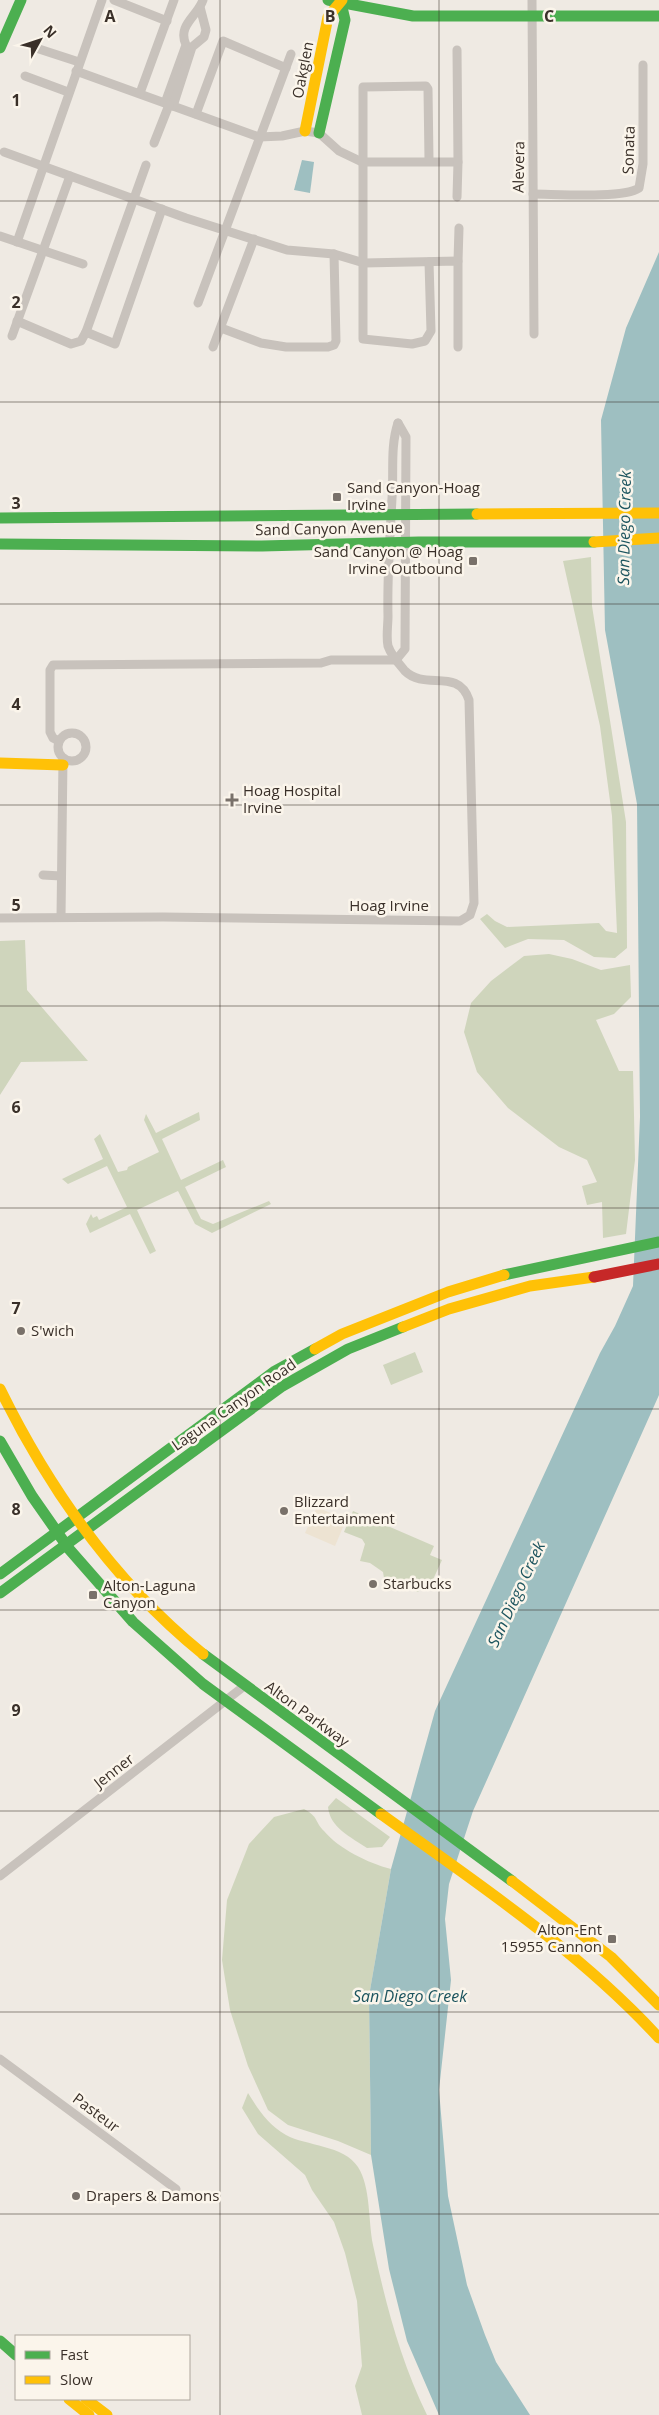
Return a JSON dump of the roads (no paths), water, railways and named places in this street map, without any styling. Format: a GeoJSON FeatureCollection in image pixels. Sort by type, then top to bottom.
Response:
{"type":"FeatureCollection","features":[{"type":"Feature","properties":{"kind":"main road"},"geometry":{"type":"LineString","coordinates":[[0,48],[21,0]]}},
{"type":"Feature","properties":{"kind":"main road"},"geometry":{"type":"LineString","coordinates":[[328,0],[414,16],[659,16]]}},
{"type":"Feature","properties":{"kind":"main road","name":"Oakglen"},"geometry":{"type":"LineString","coordinates":[[305,131],[328,17],[341,2]]}},
{"type":"Feature","properties":{"kind":"main road","name":"Oakglen"},"geometry":{"type":"LineString","coordinates":[[319,133],[345,20],[341,2]]}},
{"type":"Feature","properties":{"kind":"main road"},"geometry":{"type":"LineString","coordinates":[[317,76],[332,81]]}},
{"type":"Feature","properties":{"kind":"main road","name":"Sand Canyon Avenue"},"geometry":{"type":"LineString","coordinates":[[0,518],[659,513]]}},
{"type":"Feature","properties":{"kind":"main road","name":"Sand Canyon Avenue"},"geometry":{"type":"LineString","coordinates":[[0,544],[262,546],[390,542],[588,542],[659,538]]}},
{"type":"Feature","properties":{"kind":"main road"},"geometry":{"type":"LineString","coordinates":[[0,763],[62,761]]}},
{"type":"Feature","properties":{"kind":"main road","name":"Laguna Canyon Road"},"geometry":{"type":"LineString","coordinates":[[0,1574],[275,1371],[342,1334],[431,1298],[486,1279],[659,1242]]}},
{"type":"Feature","properties":{"kind":"main road","name":"Laguna Canyon Road"},"geometry":{"type":"LineString","coordinates":[[0,1593],[281,1387],[348,1349],[449,1309],[530,1286],[659,1264]]}},
{"type":"Feature","properties":{"kind":"main road","name":"Alton Parkway"},"geometry":{"type":"LineString","coordinates":[[0,1389],[41,1466],[75,1518],[114,1568],[154,1611],[243,1687],[472,1852],[594,1943],[659,2005]]}},
{"type":"Feature","properties":{"kind":"main road"},"geometry":{"type":"LineString","coordinates":[[0,1441],[33,1498],[57,1532],[102,1588],[144,1633],[181,1666],[226,1700],[466,1875],[580,1961],[623,2000],[659,2038]]}},
{"type":"Feature","properties":{"kind":"main road"},"geometry":{"type":"LineString","coordinates":[[0,2332],[15,2343]]}},
{"type":"Feature","properties":{"kind":"main road"},"geometry":{"type":"LineString","coordinates":[[0,2341],[15,2354]]}},
{"type":"Feature","properties":{"kind":"main road"},"geometry":{"type":"LineString","coordinates":[[70,2400],[89,2415]]}},
{"type":"Feature","properties":{"kind":"main road"},"geometry":{"type":"LineString","coordinates":[[87,2400],[107,2415]]}},
{"type":"Feature","properties":{"kind":"street"},"geometry":{"type":"LineString","coordinates":[[17,242],[42,166],[102,0]]}},
{"type":"Feature","properties":{"kind":"street"},"geometry":{"type":"LineString","coordinates":[[114,0],[167,21]]}},
{"type":"Feature","properties":{"kind":"street"},"geometry":{"type":"LineString","coordinates":[[140,93],[174,0]]}},
{"type":"Feature","properties":{"kind":"street","name":"Alevera"},"geometry":{"type":"LineString","coordinates":[[532,0],[534,334]]}},
{"type":"Feature","properties":{"kind":"street"},"geometry":{"type":"LineString","coordinates":[[189,46],[182,37],[183,30],[202,4]]}},
{"type":"Feature","properties":{"kind":"street"},"geometry":{"type":"LineString","coordinates":[[154,143],[189,46],[204,36],[206,30],[202,4]]}},
{"type":"Feature","properties":{"kind":"street"},"geometry":{"type":"LineString","coordinates":[[196,114],[223,41],[286,68]]}},
{"type":"Feature","properties":{"kind":"street"},"geometry":{"type":"LineString","coordinates":[[38,49],[169,105],[259,137],[282,136],[305,131],[319,133],[339,151],[362,162],[429,160],[458,162]]}},
{"type":"Feature","properties":{"kind":"street"},"geometry":{"type":"LineString","coordinates":[[456,50],[457,197]]}},
{"type":"Feature","properties":{"kind":"street","name":"Oakglen"},"geometry":{"type":"LineString","coordinates":[[198,303],[291,54]]}},
{"type":"Feature","properties":{"kind":"street","name":"Sonata"},"geometry":{"type":"LineString","coordinates":[[533,194],[616,194],[639,188],[643,158],[643,65]]}},
{"type":"Feature","properties":{"kind":"street"},"geometry":{"type":"LineString","coordinates":[[25,76],[68,92]]}},
{"type":"Feature","properties":{"kind":"street"},"geometry":{"type":"LineString","coordinates":[[429,160],[426,86],[363,87],[363,339],[412,344],[425,341],[431,331],[429,262]]}},
{"type":"Feature","properties":{"kind":"street"},"geometry":{"type":"LineString","coordinates":[[4,152],[225,231],[288,250],[334,254],[364,263],[458,261]]}},
{"type":"Feature","properties":{"kind":"street"},"geometry":{"type":"LineString","coordinates":[[17,321],[71,344],[81,341],[86,332],[146,165]]}},
{"type":"Feature","properties":{"kind":"street"},"geometry":{"type":"LineString","coordinates":[[12,336],[70,176]]}},
{"type":"Feature","properties":{"kind":"street"},"geometry":{"type":"LineString","coordinates":[[86,332],[114,344],[162,209]]}},
{"type":"Feature","properties":{"kind":"street"},"geometry":{"type":"LineString","coordinates":[[458,347],[459,228]]}},
{"type":"Feature","properties":{"kind":"street"},"geometry":{"type":"LineString","coordinates":[[0,236],[83,264]]}},
{"type":"Feature","properties":{"kind":"street"},"geometry":{"type":"LineString","coordinates":[[214,347],[254,239]]}},
{"type":"Feature","properties":{"kind":"street"},"geometry":{"type":"LineString","coordinates":[[221,328],[261,343],[286,347],[328,348],[334,345],[336,341],[334,254]]}},
{"type":"Feature","properties":{"kind":"street","name":"Hoag Irvine"},"geometry":{"type":"LineString","coordinates":[[0,918],[460,921],[466,918],[472,913],[474,903],[469,700],[466,692],[459,685],[451,682],[419,679],[407,673],[396,660],[388,646],[387,573],[390,542],[393,437],[398,423],[406,437],[404,542],[406,649],[396,660]]}},
{"type":"Feature","properties":{"kind":"street"},"geometry":{"type":"LineString","coordinates":[[59,741],[53,738],[50,732],[50,670],[52,665],[321,663],[331,660],[396,660]]}},
{"type":"Feature","properties":{"kind":"street"},"geometry":{"type":"LineString","coordinates":[[61,918],[62,761],[58,750],[59,741],[66,734],[75,733],[86,742],[86,752],[80,759],[71,762],[62,761]]}},
{"type":"Feature","properties":{"kind":"street"},"geometry":{"type":"LineString","coordinates":[[43,876],[61,876]]}},
{"type":"Feature","properties":{"kind":"street","name":"Jenner"},"geometry":{"type":"LineString","coordinates":[[0,1876],[243,1687]]}},
{"type":"Feature","properties":{"kind":"street","name":"Pasteur"},"geometry":{"type":"LineString","coordinates":[[0,2059],[176,2189]]}},
{"type":"Feature","properties":{"kind":"water"},"geometry":{"type":"Polygon","coordinates":[[[302,160],[314,162],[310,193],[294,190],[302,160]]]}},
{"type":"Feature","properties":{"kind":"water","name":"San Diego Creek"},"geometry":{"type":"Polygon","coordinates":[[[659,252],[659,1395],[473,1811],[449,1884],[445,1919],[451,1980],[439,2090],[448,2196],[467,2285],[485,2335],[496,2362],[530,2415],[439,2415],[407,2341],[389,2269],[371,2155],[369,1996],[391,1869],[435,1711],[600,1353],[615,1326],[633,1286],[640,1117],[637,804],[605,630],[601,420],[626,328],[659,252]]]}},
{"type":"Feature","properties":{"kind":"place","name":"Sand Canyon-Hoag Irvine"},"geometry":{"type":"Point","coordinates":[337,497]}},
{"type":"Feature","properties":{"kind":"place","name":"Sand Canyon @ Hoag Irvine Outbound"},"geometry":{"type":"Point","coordinates":[473,561]}},
{"type":"Feature","properties":{"kind":"place","name":"Hoag Hospital Irvine"},"geometry":{"type":"Point","coordinates":[232,800]}},
{"type":"Feature","properties":{"kind":"place","name":"S'wich"},"geometry":{"type":"Point","coordinates":[21,1331]}},
{"type":"Feature","properties":{"kind":"place","name":"Blizzard Entertainment"},"geometry":{"type":"Point","coordinates":[284,1511]}},
{"type":"Feature","properties":{"kind":"place","name":"Starbucks"},"geometry":{"type":"Point","coordinates":[373,1584]}},
{"type":"Feature","properties":{"kind":"place","name":"Alton-Laguna Canyon"},"geometry":{"type":"Point","coordinates":[93,1595]}},
{"type":"Feature","properties":{"kind":"place","name":"Alton-Ent 15955 Cannon"},"geometry":{"type":"Point","coordinates":[612,1939]}},
{"type":"Feature","properties":{"kind":"place","name":"Drapers & Damons"},"geometry":{"type":"Point","coordinates":[76,2196]}}]}
